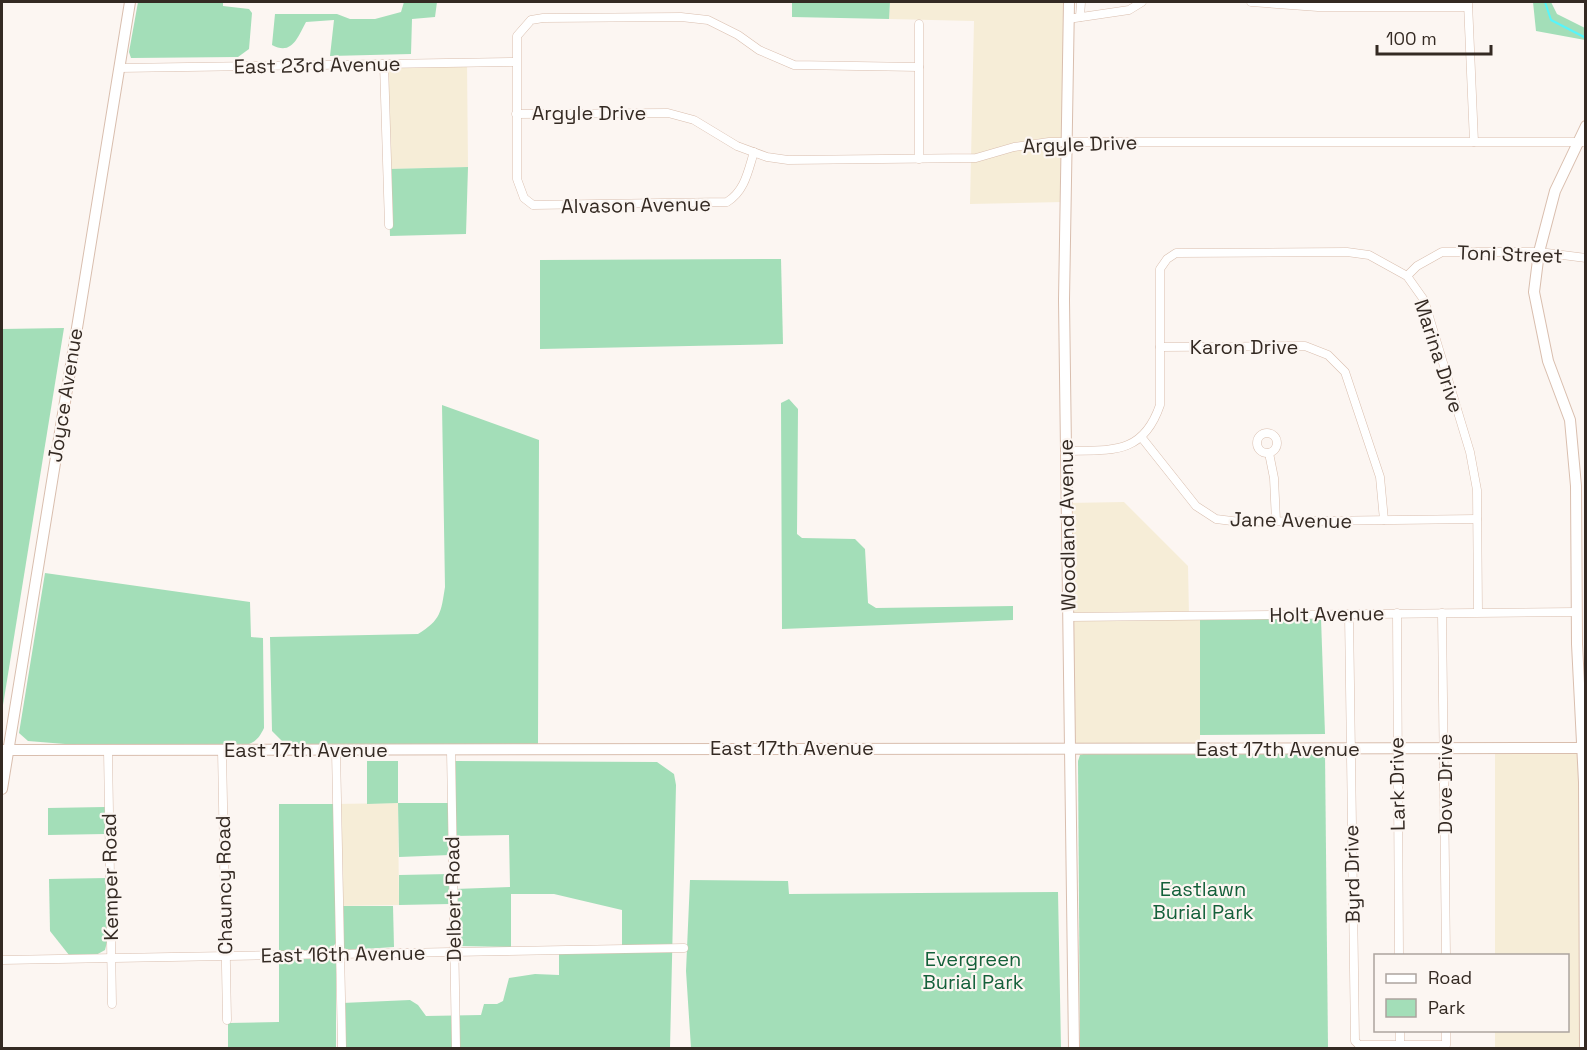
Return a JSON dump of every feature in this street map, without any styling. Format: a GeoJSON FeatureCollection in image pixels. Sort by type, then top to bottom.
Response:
{"type":"FeatureCollection","features":[{"type":"Feature","properties":{"kind":"street","name":"Joyce Avenue"},"geometry":{"type":"LineString","coordinates":[[2,789],[4,750],[130,2]]}},
{"type":"Feature","properties":{"kind":"street","name":"Woodland Avenue"},"geometry":{"type":"LineString","coordinates":[[1069,2],[1065,142],[1066,451],[1074,1048]]}},
{"type":"Feature","properties":{"kind":"street"},"geometry":{"type":"LineString","coordinates":[[1080,17],[1081,2]]}},
{"type":"Feature","properties":{"kind":"street"},"geometry":{"type":"LineString","coordinates":[[1068,19],[1129,10],[1142,2]]}},
{"type":"Feature","properties":{"kind":"street"},"geometry":{"type":"LineString","coordinates":[[1251,2],[1318,7],[1468,4],[1474,142]]}},
{"type":"Feature","properties":{"kind":"street"},"geometry":{"type":"LineString","coordinates":[[516,114],[515,45],[521,28],[531,20],[543,18],[681,17],[708,20],[738,35],[759,51],[794,65],[919,67]]}},
{"type":"Feature","properties":{"kind":"street"},"geometry":{"type":"LineString","coordinates":[[919,24],[919,159]]}},
{"type":"Feature","properties":{"kind":"street","name":"East 23rd Avenue"},"geometry":{"type":"LineString","coordinates":[[119,68],[515,62]]}},
{"type":"Feature","properties":{"kind":"street"},"geometry":{"type":"LineString","coordinates":[[384,64],[389,225]]}},
{"type":"Feature","properties":{"kind":"street","name":"Argyle Drive"},"geometry":{"type":"LineString","coordinates":[[516,114],[668,113],[694,120],[737,146],[788,160],[976,158],[1014,147],[1065,142],[1581,142]]}},
{"type":"Feature","properties":{"kind":"street","name":"Alvason Avenue"},"geometry":{"type":"LineString","coordinates":[[516,114],[517,179],[524,198],[533,205],[727,202],[736,197],[742,188],[754,152]]}},
{"type":"Feature","properties":{"kind":"street"},"geometry":{"type":"LineString","coordinates":[[1585,1047],[1581,612],[1576,486],[1570,420],[1548,361],[1534,292],[1539,252],[1554,191],[1581,142],[1586,126]]}},
{"type":"Feature","properties":{"kind":"street","name":"Marina Drive"},"geometry":{"type":"LineString","coordinates":[[1160,347],[1160,269],[1167,259],[1176,253],[1347,252],[1369,255],[1407,276],[1424,300],[1470,452],[1477,490],[1478,612]]}},
{"type":"Feature","properties":{"kind":"street","name":"Toni Street"},"geometry":{"type":"LineString","coordinates":[[1407,276],[1433,255],[1442,252],[1539,252],[1586,258]]}},
{"type":"Feature","properties":{"kind":"street","name":"Karon Drive"},"geometry":{"type":"LineString","coordinates":[[1160,347],[1305,346],[1328,355],[1345,372],[1360,411],[1380,477],[1384,520]]}},
{"type":"Feature","properties":{"kind":"street"},"geometry":{"type":"LineString","coordinates":[[1066,451],[1113,450],[1142,438],[1154,423],[1160,405],[1160,347]]}},
{"type":"Feature","properties":{"kind":"street","name":"Jane Avenue"},"geometry":{"type":"LineString","coordinates":[[1142,438],[1196,506],[1216,519],[1276,521],[1477,519]]}},
{"type":"Feature","properties":{"kind":"street"},"geometry":{"type":"LineString","coordinates":[[1269,453],[1274,478],[1276,521]]}},
{"type":"Feature","properties":{"kind":"street","name":"Holt Avenue"},"geometry":{"type":"LineString","coordinates":[[1068,617],[1581,612]]}},
{"type":"Feature","properties":{"kind":"street","name":"Lark Drive"},"geometry":{"type":"LineString","coordinates":[[1396,613],[1399,954]]}},
{"type":"Feature","properties":{"kind":"street","name":"Dove Drive"},"geometry":{"type":"LineString","coordinates":[[1442,613],[1446,954]]}},
{"type":"Feature","properties":{"kind":"street","name":"Byrd Drive"},"geometry":{"type":"LineString","coordinates":[[1349,614],[1355,1041],[1359,1045],[1446,1045],[1446,1032]]}},
{"type":"Feature","properties":{"kind":"street","name":"East 17th Avenue"},"geometry":{"type":"LineString","coordinates":[[4,750],[336,751],[678,747],[1582,748]]}},
{"type":"Feature","properties":{"kind":"street","name":"Kemper Road"},"geometry":{"type":"LineString","coordinates":[[108,750],[112,1004]]}},
{"type":"Feature","properties":{"kind":"street","name":"Chauncy Road"},"geometry":{"type":"LineString","coordinates":[[222,750],[226,1020]]}},
{"type":"Feature","properties":{"kind":"street","name":"Delbert Road"},"geometry":{"type":"LineString","coordinates":[[451,750],[456,1048]]}},
{"type":"Feature","properties":{"kind":"street"},"geometry":{"type":"LineString","coordinates":[[336,751],[342,1048]]}},
{"type":"Feature","properties":{"kind":"street","name":"East 16th Avenue"},"geometry":{"type":"LineString","coordinates":[[2,960],[684,948]]}},
{"type":"Feature","properties":{"kind":"street"},"geometry":{"type":"LineString","coordinates":[[1400,1032],[1400,1045]]}},
{"type":"Feature","properties":{"kind":"shaded area"},"geometry":{"type":"Polygon","coordinates":[[[890,2],[1068,2],[1063,202],[970,204],[974,21],[889,19],[890,2]]]}},
{"type":"Feature","properties":{"kind":"shaded area"},"geometry":{"type":"Polygon","coordinates":[[[467,62],[468,167],[388,169],[386,63],[467,62]]]}},
{"type":"Feature","properties":{"kind":"shaded area"},"geometry":{"type":"Polygon","coordinates":[[[1124,502],[1188,566],[1189,615],[1200,615],[1200,752],[1090,752],[1080,755],[1070,747],[1067,503],[1124,502]]]}},
{"type":"Feature","properties":{"kind":"shaded area"},"geometry":{"type":"Polygon","coordinates":[[[1495,743],[1580,746],[1585,1048],[1495,1048],[1495,1032],[1569,1032],[1569,954],[1495,954],[1495,743]]]}},
{"type":"Feature","properties":{"kind":"shaded area"},"geometry":{"type":"Polygon","coordinates":[[[398,803],[399,905],[336,906],[335,804],[398,803]]]}},
{"type":"Feature","properties":{"kind":"green space"},"geometry":{"type":"Polygon","coordinates":[[[138,2],[223,2],[223,6],[249,9],[252,13],[249,49],[238,57],[131,58],[129,52],[138,2]]]}},
{"type":"Feature","properties":{"kind":"green space"},"geometry":{"type":"Polygon","coordinates":[[[404,2],[437,2],[435,17],[412,19],[411,54],[330,56],[334,20],[306,22],[297,39],[289,47],[279,48],[272,45],[275,14],[337,14],[350,19],[375,19],[401,12],[404,2]]]}},
{"type":"Feature","properties":{"kind":"green space"},"geometry":{"type":"Polygon","coordinates":[[[792,2],[890,2],[889,19],[792,17],[792,2]]]}},
{"type":"Feature","properties":{"kind":"green space"},"geometry":{"type":"Polygon","coordinates":[[[1533,2],[1551,2],[1557,14],[1585,28],[1585,40],[1536,31],[1533,2]]]}},
{"type":"Feature","properties":{"kind":"green space"},"geometry":{"type":"Polygon","coordinates":[[[468,167],[466,234],[390,236],[388,169],[468,167]]]}},
{"type":"Feature","properties":{"kind":"green space"},"geometry":{"type":"Polygon","coordinates":[[[781,259],[783,344],[540,349],[540,260],[781,259]]]}},
{"type":"Feature","properties":{"kind":"green space"},"geometry":{"type":"Polygon","coordinates":[[[64,328],[4,699],[2,711],[2,329],[64,328]]]}},
{"type":"Feature","properties":{"kind":"green space"},"geometry":{"type":"Polygon","coordinates":[[[789,399],[798,409],[797,534],[802,538],[855,539],[865,549],[868,603],[876,608],[1013,606],[1013,620],[782,629],[781,403],[789,399]]]}},
{"type":"Feature","properties":{"kind":"green space"},"geometry":{"type":"Polygon","coordinates":[[[442,405],[539,440],[538,744],[286,745],[272,731],[270,637],[418,634],[439,615],[445,587],[442,405]]]}},
{"type":"Feature","properties":{"kind":"green space"},"geometry":{"type":"Polygon","coordinates":[[[45,573],[250,602],[251,637],[263,638],[264,728],[259,737],[246,745],[65,744],[28,741],[19,733],[45,573]]]}},
{"type":"Feature","properties":{"kind":"green space"},"geometry":{"type":"Polygon","coordinates":[[[1321,618],[1325,734],[1200,735],[1200,620],[1321,618]]]}},
{"type":"Feature","properties":{"kind":"green space","name":"Eastlawn Burial Park"},"geometry":{"type":"Polygon","coordinates":[[[1090,752],[1325,753],[1328,1048],[1080,1048],[1078,761],[1080,755],[1090,752]]]}},
{"type":"Feature","properties":{"kind":"green space"},"geometry":{"type":"Polygon","coordinates":[[[367,761],[398,761],[398,803],[367,804],[367,761]]]}},
{"type":"Feature","properties":{"kind":"green space"},"geometry":{"type":"Polygon","coordinates":[[[454,761],[657,762],[674,774],[676,785],[670,1048],[343,1048],[342,1003],[410,1000],[418,1005],[426,1016],[481,1015],[484,1004],[497,1004],[503,1001],[509,978],[535,974],[559,975],[559,953],[662,945],[622,946],[622,910],[554,894],[511,894],[511,947],[459,946],[455,889],[510,887],[509,835],[454,836],[454,761]]]}},
{"type":"Feature","properties":{"kind":"green space"},"geometry":{"type":"Polygon","coordinates":[[[398,803],[449,803],[450,855],[399,857],[398,803]]]}},
{"type":"Feature","properties":{"kind":"green space"},"geometry":{"type":"Polygon","coordinates":[[[279,804],[335,804],[336,943],[329,951],[279,952],[279,804]]]}},
{"type":"Feature","properties":{"kind":"green space"},"geometry":{"type":"Polygon","coordinates":[[[105,807],[105,834],[48,835],[48,808],[105,807]]]}},
{"type":"Feature","properties":{"kind":"green space"},"geometry":{"type":"Polygon","coordinates":[[[450,874],[450,904],[399,905],[399,875],[450,874]]]}},
{"type":"Feature","properties":{"kind":"green space"},"geometry":{"type":"Polygon","coordinates":[[[107,878],[108,938],[105,950],[96,955],[69,955],[50,931],[49,879],[107,878]]]}},
{"type":"Feature","properties":{"kind":"green space","name":"Evergreen Burial Park"},"geometry":{"type":"Polygon","coordinates":[[[690,880],[788,881],[789,894],[1058,892],[1061,1048],[691,1048],[686,971],[690,880]]]}},
{"type":"Feature","properties":{"kind":"green space"},"geometry":{"type":"Polygon","coordinates":[[[341,906],[393,906],[394,947],[349,950],[343,948],[341,906]]]}},
{"type":"Feature","properties":{"kind":"green space"},"geometry":{"type":"Polygon","coordinates":[[[327,957],[336,962],[336,1048],[228,1048],[228,1023],[279,1022],[279,959],[327,957]]]}},
{"type":"Feature","properties":{"kind":"waterway"},"geometry":{"type":"LineString","coordinates":[[1545,2],[1551,20],[1586,38]]}}]}
